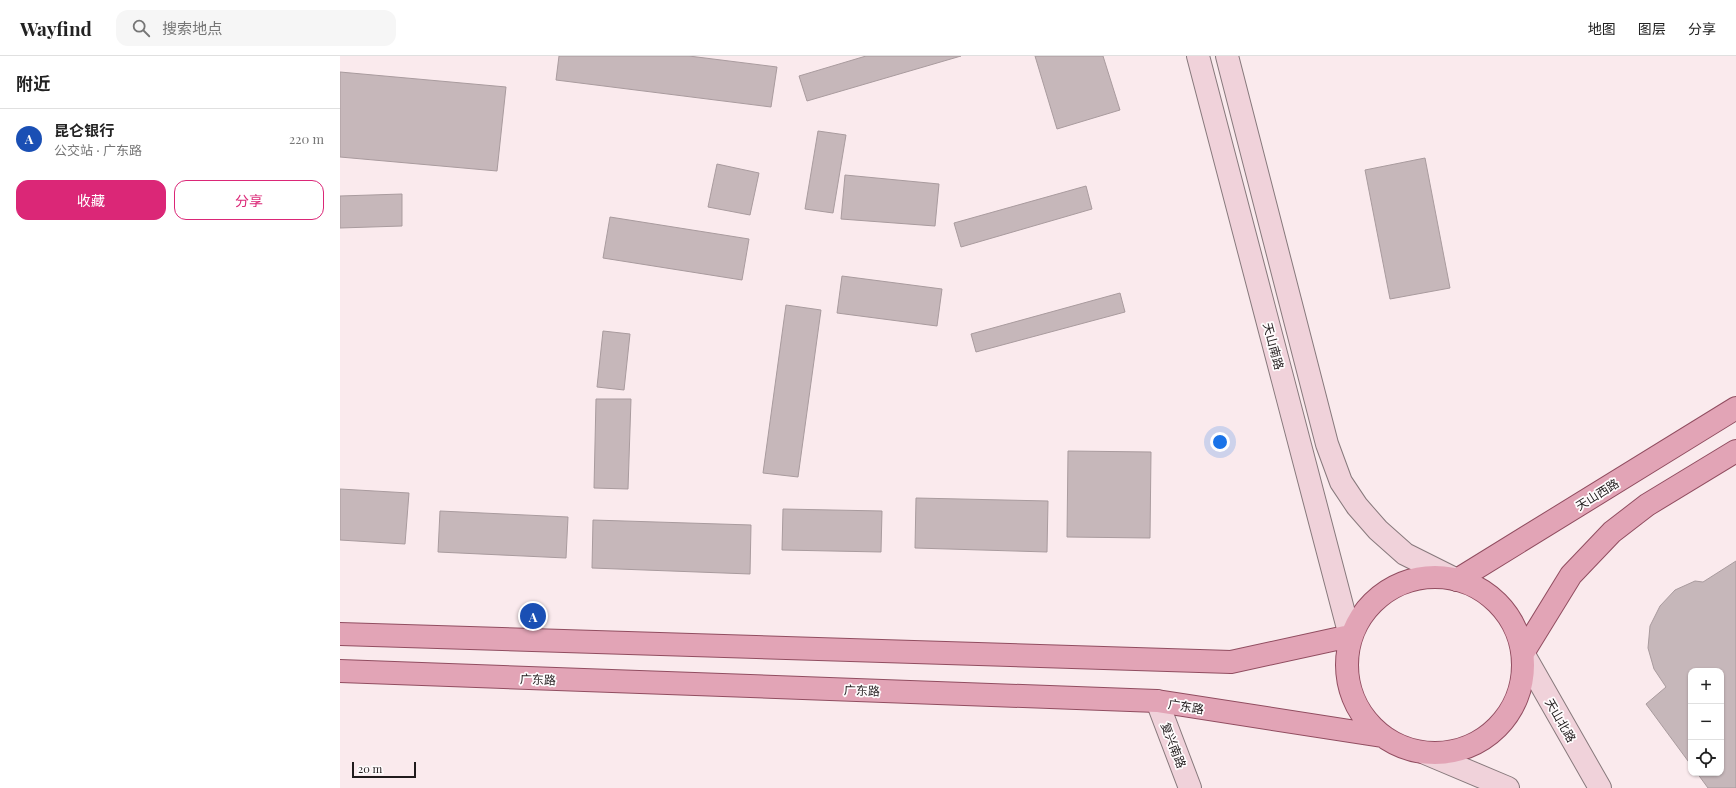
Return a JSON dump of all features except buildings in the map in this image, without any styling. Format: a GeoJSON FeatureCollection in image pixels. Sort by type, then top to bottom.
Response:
{"type":"FeatureCollection","features":[{"type":"Feature","properties":{"kind":"main road","name":"天山南路"},"geometry":{"type":"LineString","coordinates":[[1198,56],[1350,636]]}},
{"type":"Feature","properties":{"kind":"main road"},"geometry":{"type":"LineString","coordinates":[[1227,56],[1327,444],[1341,482],[1378,530],[1405,554],[1457,580],[1481,589],[1501,606],[1516,628],[1523,653],[1522,680],[1514,705],[1498,727],[1477,743],[1452,752],[1425,753]]}},
{"type":"Feature","properties":{"kind":"main road","name":"天山西路"},"geometry":{"type":"LineString","coordinates":[[1457,580],[1736,408]]}},
{"type":"Feature","properties":{"kind":"main road"},"geometry":{"type":"LineString","coordinates":[[1523,653],[1571,575],[1612,532],[1646,505],[1736,451]]}},
{"type":"Feature","properties":{"kind":"main road"},"geometry":{"type":"LineString","coordinates":[[1457,580],[1432,577],[1408,581],[1385,592],[1367,609],[1350,636],[1347,670],[1352,695],[1364,718],[1382,736],[1402,747],[1425,753],[1508,788]]}},
{"type":"Feature","properties":{"kind":"main road"},"geometry":{"type":"LineString","coordinates":[[340,634],[1231,662],[1350,636]]}},
{"type":"Feature","properties":{"kind":"main road","name":"天山北路"},"geometry":{"type":"LineString","coordinates":[[1523,653],[1600,788]]}},
{"type":"Feature","properties":{"kind":"main road","name":"广东路"},"geometry":{"type":"LineString","coordinates":[[340,671],[1157,701],[1382,736]]}},
{"type":"Feature","properties":{"kind":"main road","name":"复兴南路"},"geometry":{"type":"LineString","coordinates":[[1157,701],[1190,788]]}},
{"type":"Feature","properties":{"kind":"place","name":"昆仑银行"},"geometry":{"type":"Point","coordinates":[533,616]}}]}
